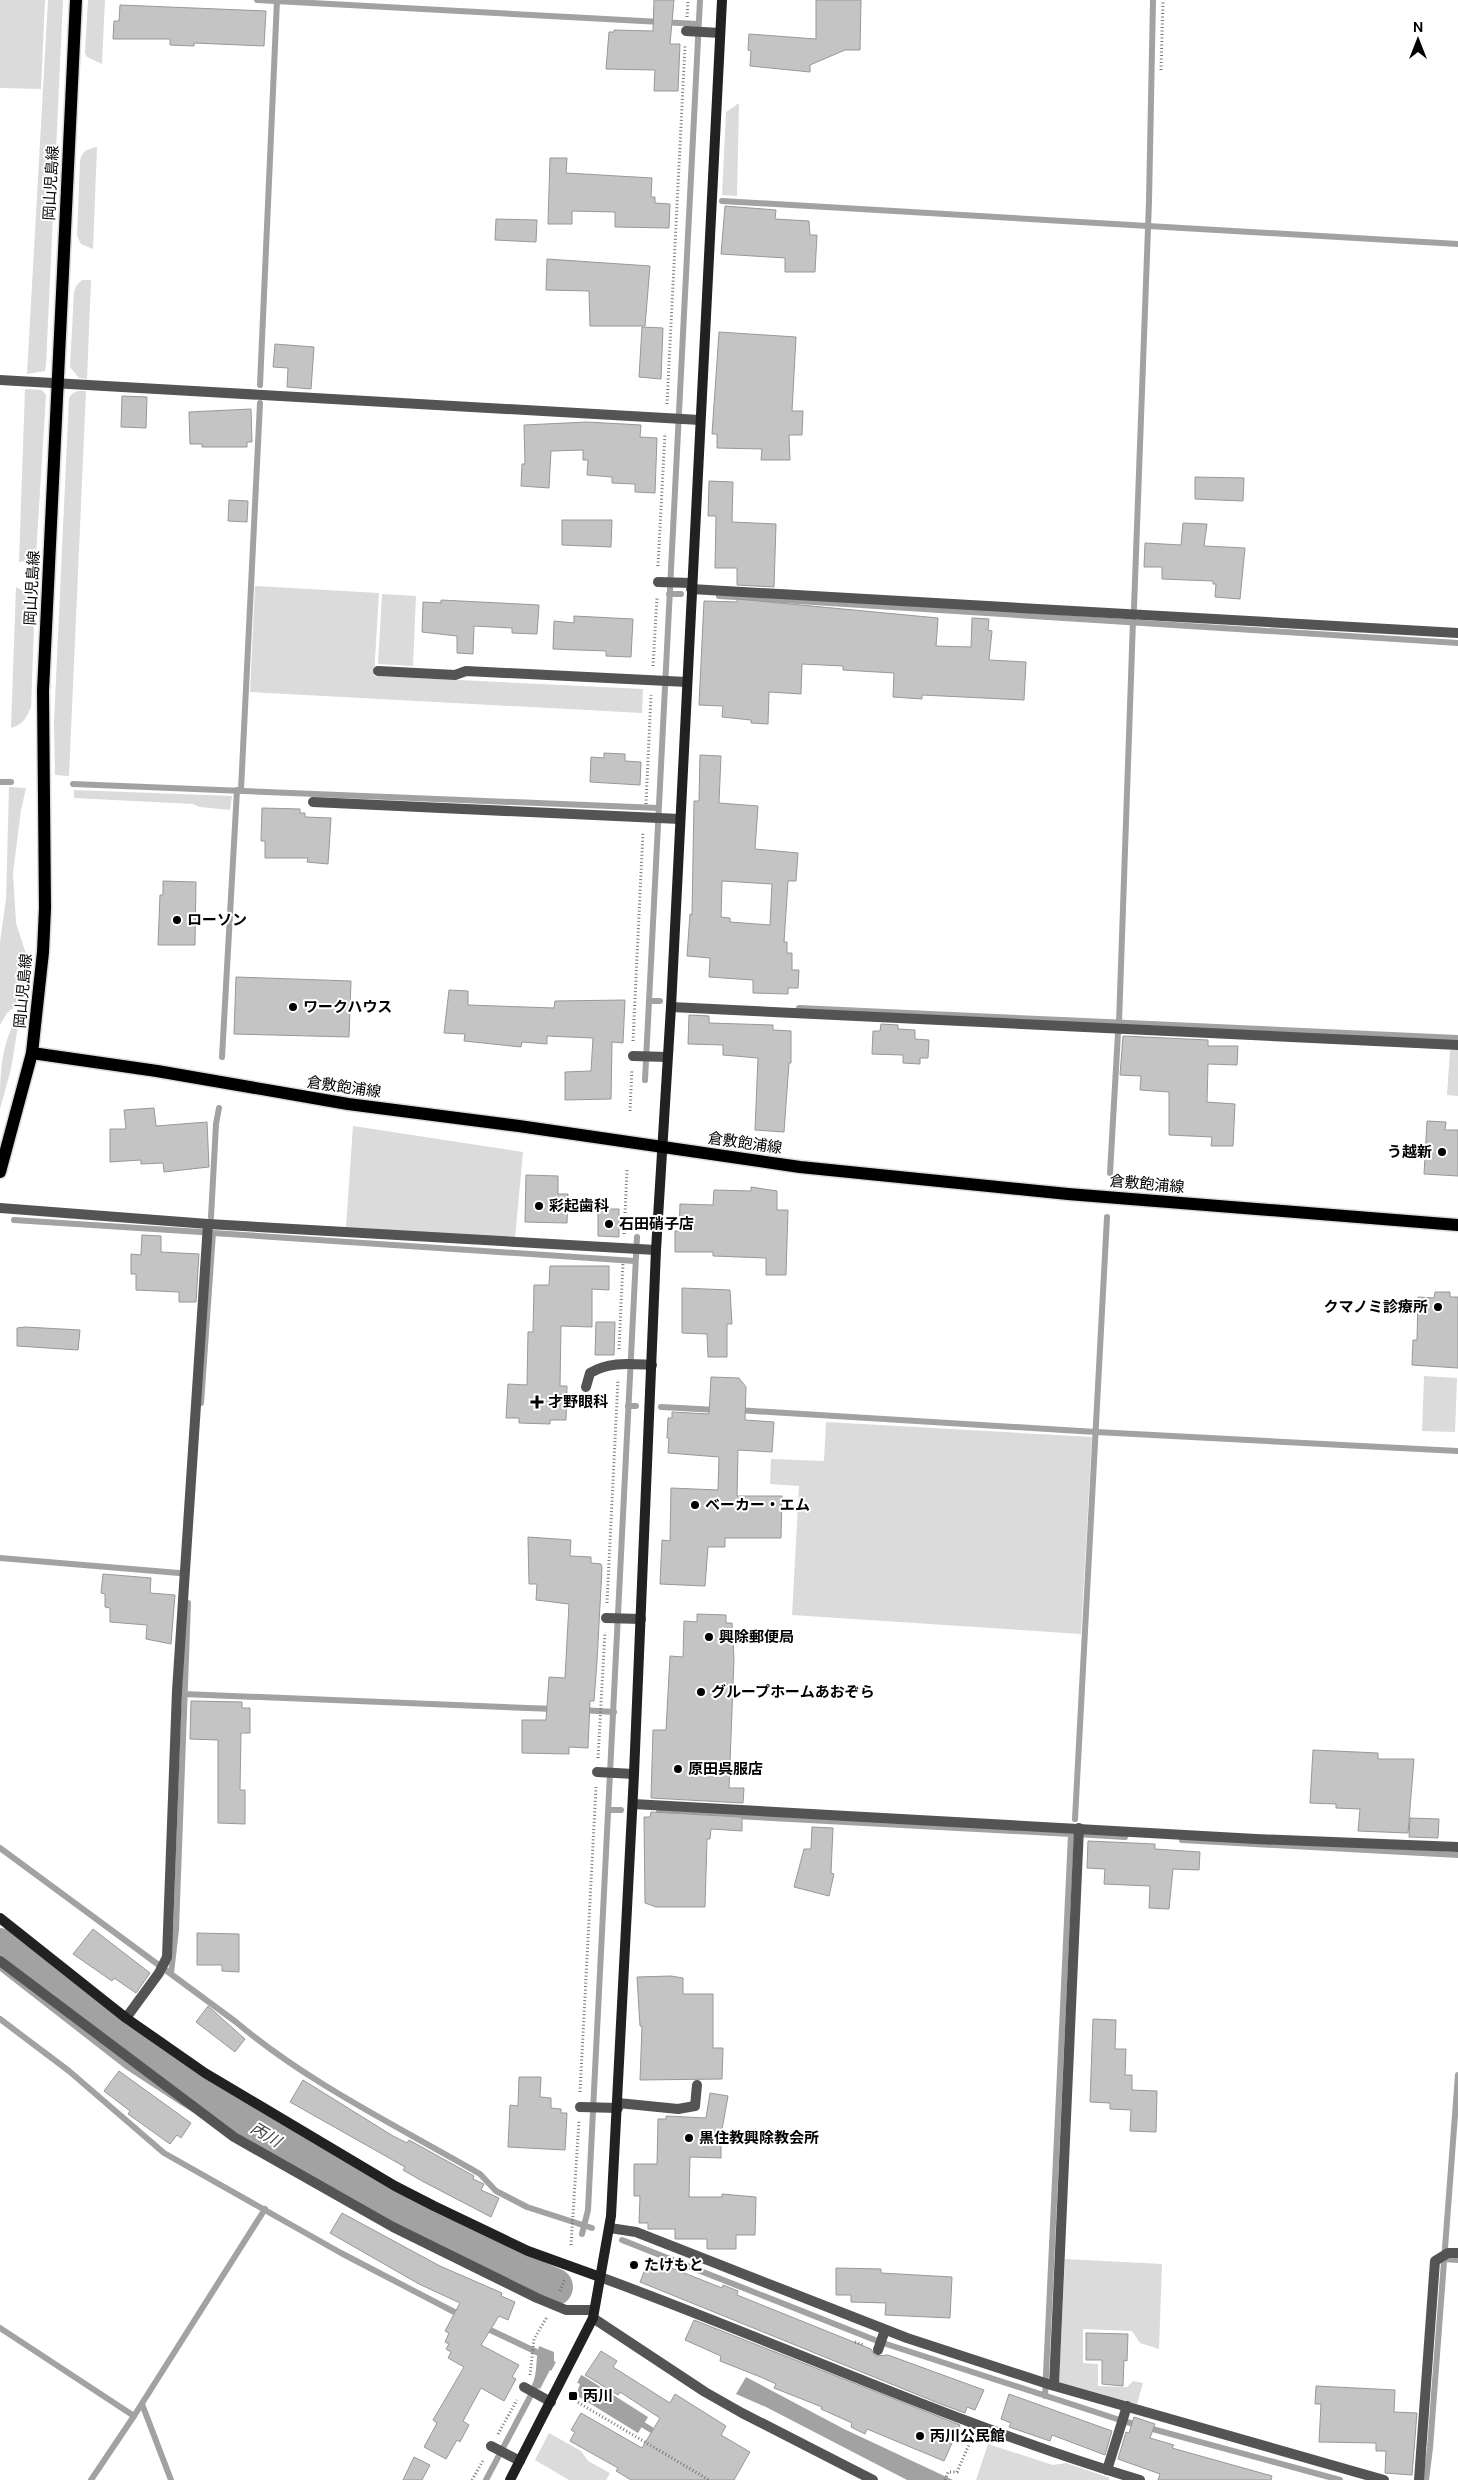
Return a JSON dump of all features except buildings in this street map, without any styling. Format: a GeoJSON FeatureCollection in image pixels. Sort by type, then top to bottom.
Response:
{"type":"FeatureCollection","features":[{"type":"Feature","properties":{"kind":"main road","name":"岡山児島線"},"geometry":{"type":"LineString","coordinates":[[0,1172],[32,1053],[38,1012],[45,908],[44,691],[76,0]]}},
{"type":"Feature","properties":{"kind":"main road","name":"倉敷飽浦線"},"geometry":{"type":"LineString","coordinates":[[32,1053],[157,1071],[348,1104],[519,1126],[800,1167],[1068,1194],[1458,1225]]}},
{"type":"Feature","properties":{"kind":"street"},"geometry":{"type":"LineString","coordinates":[[510,2480],[570,2366],[593,2314],[610,2228],[618,2105],[641,1619],[647,1365],[656,1250],[670,1007],[687,682],[687,585],[700,420],[722,0]]}},
{"type":"Feature","properties":{"kind":"street"},"geometry":{"type":"LineString","coordinates":[[689,31],[720,33]]}},
{"type":"Feature","properties":{"kind":"street"},"geometry":{"type":"LineString","coordinates":[[0,380],[700,420]]}},
{"type":"Feature","properties":{"kind":"street"},"geometry":{"type":"LineString","coordinates":[[660,582],[1458,633]]}},
{"type":"Feature","properties":{"kind":"street"},"geometry":{"type":"LineString","coordinates":[[378,671],[455,675],[466,671],[687,682]]}},
{"type":"Feature","properties":{"kind":"street"},"geometry":{"type":"LineString","coordinates":[[313,802],[680,819]]}},
{"type":"Feature","properties":{"kind":"street"},"geometry":{"type":"LineString","coordinates":[[670,1007],[1458,1045]]}},
{"type":"Feature","properties":{"kind":"street"},"geometry":{"type":"LineString","coordinates":[[635,1056],[667,1057]]}},
{"type":"Feature","properties":{"kind":"street"},"geometry":{"type":"LineString","coordinates":[[0,1208],[208,1224],[656,1250]]}},
{"type":"Feature","properties":{"kind":"street"},"geometry":{"type":"LineString","coordinates":[[126,2018],[161,1969],[167,1956],[177,1691],[208,1224]]}},
{"type":"Feature","properties":{"kind":"street"},"geometry":{"type":"LineString","coordinates":[[586,1387],[590,1373],[597,1368],[620,1364],[647,1365]]}},
{"type":"Feature","properties":{"kind":"street"},"geometry":{"type":"LineString","coordinates":[[609,1618],[641,1619]]}},
{"type":"Feature","properties":{"kind":"street"},"geometry":{"type":"LineString","coordinates":[[599,1773],[634,1774]]}},
{"type":"Feature","properties":{"kind":"street"},"geometry":{"type":"LineString","coordinates":[[633,1804],[1078,1832],[1458,1847]]}},
{"type":"Feature","properties":{"kind":"street"},"geometry":{"type":"LineString","coordinates":[[1049,2384],[1078,1832]]}},
{"type":"Feature","properties":{"kind":"street"},"geometry":{"type":"LineString","coordinates":[[0,1918],[126,2018],[205,2073],[394,2186],[502,2240],[978,2426],[1140,2480]]}},
{"type":"Feature","properties":{"kind":"street"},"geometry":{"type":"LineString","coordinates":[[0,1961],[234,2137],[393,2227],[537,2298],[566,2310],[593,2314],[720,2401],[873,2480]]}},
{"type":"Feature","properties":{"kind":"street"},"geometry":{"type":"LineString","coordinates":[[582,2107],[618,2105],[678,2109],[695,2106],[697,2085]]}},
{"type":"Feature","properties":{"kind":"street"},"geometry":{"type":"LineString","coordinates":[[610,2228],[636,2232],[884,2332],[1126,2409],[1384,2480]]}},
{"type":"Feature","properties":{"kind":"street"},"geometry":{"type":"LineString","coordinates":[[1419,2480],[1435,2261],[1449,2254]]}},
{"type":"Feature","properties":{"kind":"street"},"geometry":{"type":"LineString","coordinates":[[879,2349],[884,2332]]}},
{"type":"Feature","properties":{"kind":"street"},"geometry":{"type":"LineString","coordinates":[[526,2388],[552,2402]]}},
{"type":"Feature","properties":{"kind":"street"},"geometry":{"type":"LineString","coordinates":[[1107,2470],[1126,2409]]}},
{"type":"Feature","properties":{"kind":"street"},"geometry":{"type":"LineString","coordinates":[[492,2447],[520,2461]]}},
{"type":"Feature","properties":{"kind":"path"},"geometry":{"type":"LineString","coordinates":[[687,17],[688,0]]}},
{"type":"Feature","properties":{"kind":"path"},"geometry":{"type":"LineString","coordinates":[[1161,70],[1163,0]]}},
{"type":"Feature","properties":{"kind":"path"},"geometry":{"type":"LineString","coordinates":[[630,1111],[635,1056],[648,818]]}},
{"type":"Feature","properties":{"kind":"path"},"geometry":{"type":"LineString","coordinates":[[626,1249],[627,1170]]}},
{"type":"Feature","properties":{"kind":"path"},"geometry":{"type":"LineString","coordinates":[[571,2245],[582,2107],[601,1706],[609,1618],[623,1264]]}},
{"type":"Feature","properties":{"kind":"path"},"geometry":{"type":"LineString","coordinates":[[472,2480],[526,2388],[530,2377],[532,2347]]}},
{"type":"Feature","properties":{"kind":"path"},"geometry":{"type":"LineString","coordinates":[[558,2389],[709,2480]]}},
{"type":"Feature","properties":{"kind":"path"},"geometry":{"type":"LineString","coordinates":[[945,2480],[948,2472],[957,2472],[978,2426]]}},
{"type":"Feature","properties":{"kind":"shaded area"},"geometry":{"type":"Polygon","coordinates":[[[0,0],[45,0],[41,89],[0,88],[0,0]]]}},
{"type":"Feature","properties":{"kind":"shaded area"},"geometry":{"type":"Polygon","coordinates":[[[48,0],[63,0],[46,365],[45,371],[27,374],[48,0]]]}},
{"type":"Feature","properties":{"kind":"shaded area"},"geometry":{"type":"Polygon","coordinates":[[[88,0],[105,0],[102,64],[87,57],[85,53],[88,0]]]}},
{"type":"Feature","properties":{"kind":"shaded area"},"geometry":{"type":"Polygon","coordinates":[[[739,103],[737,196],[722,195],[726,112],[739,103]]]}},
{"type":"Feature","properties":{"kind":"shaded area"},"geometry":{"type":"Polygon","coordinates":[[[97,147],[93,249],[81,244],[77,236],[80,161],[85,151],[97,147]]]}},
{"type":"Feature","properties":{"kind":"shaded area"},"geometry":{"type":"Polygon","coordinates":[[[82,280],[91,280],[87,379],[79,378],[70,367],[74,292],[76,286],[82,280]]]}},
{"type":"Feature","properties":{"kind":"shaded area"},"geometry":{"type":"Polygon","coordinates":[[[25,389],[42,390],[46,395],[36,555],[26,561],[19,562],[25,389]]]}},
{"type":"Feature","properties":{"kind":"shaded area"},"geometry":{"type":"Polygon","coordinates":[[[78,391],[86,391],[69,776],[55,775],[54,722],[69,398],[78,391]]]}},
{"type":"Feature","properties":{"kind":"shaded area"},"geometry":{"type":"Polygon","coordinates":[[[255,586],[379,593],[374,676],[643,689],[642,713],[250,692],[255,586]]]}},
{"type":"Feature","properties":{"kind":"shaded area"},"geometry":{"type":"Polygon","coordinates":[[[16,587],[35,598],[31,707],[24,720],[11,728],[16,587]]]}},
{"type":"Feature","properties":{"kind":"shaded area"},"geometry":{"type":"Polygon","coordinates":[[[382,594],[416,596],[413,666],[378,664],[382,594]]]}},
{"type":"Feature","properties":{"kind":"shaded area"},"geometry":{"type":"Polygon","coordinates":[[[9,787],[26,788],[21,810],[13,873],[16,923],[27,957],[25,989],[21,1002],[7,1013],[0,1025],[0,942],[6,899],[9,787]]]}},
{"type":"Feature","properties":{"kind":"shaded area"},"geometry":{"type":"Polygon","coordinates":[[[74,790],[232,796],[230,810],[200,807],[193,804],[74,798],[74,790]]]}},
{"type":"Feature","properties":{"kind":"shaded area"},"geometry":{"type":"Polygon","coordinates":[[[19,1020],[11,1069],[0,1109],[3,1054],[14,1022],[19,1020]]]}},
{"type":"Feature","properties":{"kind":"shaded area"},"geometry":{"type":"Polygon","coordinates":[[[1450,1050],[1458,1050],[1458,1096],[1447,1095],[1450,1050]]]}},
{"type":"Feature","properties":{"kind":"shaded area"},"geometry":{"type":"Polygon","coordinates":[[[353,1126],[523,1152],[515,1238],[346,1227],[353,1126]]]}},
{"type":"Feature","properties":{"kind":"shaded area"},"geometry":{"type":"Polygon","coordinates":[[[1424,1376],[1457,1378],[1455,1432],[1422,1431],[1424,1376]]]}},
{"type":"Feature","properties":{"kind":"shaded area"},"geometry":{"type":"Polygon","coordinates":[[[826,1422],[1092,1437],[1081,1634],[792,1615],[799,1486],[770,1484],[771,1459],[824,1461],[826,1422]]]}},
{"type":"Feature","properties":{"kind":"shaded area"},"geometry":{"type":"Polygon","coordinates":[[[1065,2259],[1162,2264],[1159,2349],[1140,2343],[1132,2331],[1083,2329],[1083,2363],[1098,2364],[1098,2386],[1127,2387],[1133,2381],[1143,2383],[1137,2404],[1059,2382],[1065,2259]]]}},
{"type":"Feature","properties":{"kind":"shaded area"},"geometry":{"type":"Polygon","coordinates":[[[539,2346],[554,2352],[554,2361],[585,2377],[648,2417],[638,2433],[576,2395],[580,2384],[550,2370],[540,2389],[532,2385],[539,2346]]]}},
{"type":"Feature","properties":{"kind":"shaded area"},"geometry":{"type":"Polygon","coordinates":[[[746,2377],[844,2429],[953,2480],[907,2480],[766,2407],[736,2394],[746,2377]]]}},
{"type":"Feature","properties":{"kind":"shaded area"},"geometry":{"type":"Polygon","coordinates":[[[549,2433],[581,2451],[588,2461],[610,2473],[606,2480],[569,2480],[535,2460],[549,2433]]]}},
{"type":"Feature","properties":{"kind":"shaded area"},"geometry":{"type":"Polygon","coordinates":[[[988,2444],[1053,2465],[1066,2463],[1110,2478],[1109,2480],[976,2480],[988,2444]]]}},
{"type":"Feature","properties":{"kind":"pier"},"geometry":{"type":"Polygon","coordinates":[[[557,2360],[582,2373],[576,2385],[551,2373],[546,2381],[557,2360]]]}},
{"type":"Feature","properties":{"kind":"waterway"},"geometry":{"type":"LineString","coordinates":[[257,0],[698,24]]}},
{"type":"Feature","properties":{"kind":"waterway"},"geometry":{"type":"LineString","coordinates":[[260,385],[277,0]]}},
{"type":"Feature","properties":{"kind":"waterway"},"geometry":{"type":"LineString","coordinates":[[645,1080],[700,0]]}},
{"type":"Feature","properties":{"kind":"waterway"},"geometry":{"type":"LineString","coordinates":[[1134,608],[1149,201],[1153,0]]}},
{"type":"Feature","properties":{"kind":"waterway"},"geometry":{"type":"LineString","coordinates":[[722,201],[1458,244]]}},
{"type":"Feature","properties":{"kind":"waterway"},"geometry":{"type":"LineString","coordinates":[[241,790],[260,403]]}},
{"type":"Feature","properties":{"kind":"waterway"},"geometry":{"type":"LineString","coordinates":[[669,594],[681,594]]}},
{"type":"Feature","properties":{"kind":"waterway"},"geometry":{"type":"LineString","coordinates":[[719,596],[1458,643]]}},
{"type":"Feature","properties":{"kind":"waterway"},"geometry":{"type":"LineString","coordinates":[[1119,1023],[1133,620]]}},
{"type":"Feature","properties":{"kind":"waterway"},"geometry":{"type":"LineString","coordinates":[[0,782],[11,782]]}},
{"type":"Feature","properties":{"kind":"waterway"},"geometry":{"type":"LineString","coordinates":[[73,784],[658,808]]}},
{"type":"Feature","properties":{"kind":"waterway"},"geometry":{"type":"LineString","coordinates":[[222,1057],[237,790]]}},
{"type":"Feature","properties":{"kind":"waterway"},"geometry":{"type":"LineString","coordinates":[[649,1001],[660,1001]]}},
{"type":"Feature","properties":{"kind":"waterway"},"geometry":{"type":"LineString","coordinates":[[799,1008],[1458,1038]]}},
{"type":"Feature","properties":{"kind":"waterway"},"geometry":{"type":"LineString","coordinates":[[1110,1173],[1118,1033]]}},
{"type":"Feature","properties":{"kind":"waterway"},"geometry":{"type":"LineString","coordinates":[[211,1217],[216,1124],[219,1108]]}},
{"type":"Feature","properties":{"kind":"waterway"},"geometry":{"type":"LineString","coordinates":[[1075,1819],[1107,1217]]}},
{"type":"Feature","properties":{"kind":"waterway"},"geometry":{"type":"LineString","coordinates":[[14,1220],[201,1232]]}},
{"type":"Feature","properties":{"kind":"waterway"},"geometry":{"type":"LineString","coordinates":[[201,1403],[213,1233],[635,1261]]}},
{"type":"Feature","properties":{"kind":"waterway"},"geometry":{"type":"LineString","coordinates":[[582,2234],[588,2210],[637,1237]]}},
{"type":"Feature","properties":{"kind":"waterway"},"geometry":{"type":"LineString","coordinates":[[628,1406],[636,1406]]}},
{"type":"Feature","properties":{"kind":"waterway"},"geometry":{"type":"LineString","coordinates":[[661,1407],[717,1410]]}},
{"type":"Feature","properties":{"kind":"waterway"},"geometry":{"type":"LineString","coordinates":[[737,1410],[1096,1432],[1458,1451]]}},
{"type":"Feature","properties":{"kind":"waterway"},"geometry":{"type":"LineString","coordinates":[[0,1558],[179,1573]]}},
{"type":"Feature","properties":{"kind":"waterway"},"geometry":{"type":"LineString","coordinates":[[171,1973],[176,1930],[188,1603]]}},
{"type":"Feature","properties":{"kind":"waterway"},"geometry":{"type":"LineString","coordinates":[[183,1694],[554,1709]]}},
{"type":"Feature","properties":{"kind":"waterway"},"geometry":{"type":"LineString","coordinates":[[581,1710],[614,1712]]}},
{"type":"Feature","properties":{"kind":"waterway"},"geometry":{"type":"LineString","coordinates":[[610,1810],[621,1810]]}},
{"type":"Feature","properties":{"kind":"waterway"},"geometry":{"type":"LineString","coordinates":[[659,1812],[1071,1834],[1045,2396]]}},
{"type":"Feature","properties":{"kind":"waterway"},"geometry":{"type":"LineString","coordinates":[[1075,1834],[1125,1837]]}},
{"type":"Feature","properties":{"kind":"waterway"},"geometry":{"type":"LineString","coordinates":[[1182,1840],[1458,1855]]}},
{"type":"Feature","properties":{"kind":"waterway"},"geometry":{"type":"LineString","coordinates":[[0,1848],[264,2044],[323,2085],[480,2174],[496,2191],[527,2207],[592,2228]]}},
{"type":"Feature","properties":{"kind":"waterway","name":"丙川"},"geometry":{"type":"LineString","coordinates":[[0,1947],[136,2053],[191,2089],[362,2192],[490,2259],[554,2287]]}},
{"type":"Feature","properties":{"kind":"waterway"},"geometry":{"type":"LineString","coordinates":[[0,2019],[69,2071],[164,2153],[341,2253],[462,2316]]}},
{"type":"Feature","properties":{"kind":"waterway"},"geometry":{"type":"LineString","coordinates":[[1426,2480],[1458,2075]]}},
{"type":"Feature","properties":{"kind":"waterway"},"geometry":{"type":"LineString","coordinates":[[91,2480],[134,2416],[265,2209]]}},
{"type":"Feature","properties":{"kind":"waterway"},"geometry":{"type":"LineString","coordinates":[[622,2240],[880,2342],[1123,2421],[1340,2480]]}},
{"type":"Feature","properties":{"kind":"waterway"},"geometry":{"type":"LineString","coordinates":[[1443,2259],[1458,2260]]}},
{"type":"Feature","properties":{"kind":"waterway"},"geometry":{"type":"LineString","coordinates":[[484,2327],[545,2356]]}},
{"type":"Feature","properties":{"kind":"waterway"},"geometry":{"type":"LineString","coordinates":[[0,2328],[134,2416]]}},
{"type":"Feature","properties":{"kind":"waterway"},"geometry":{"type":"LineString","coordinates":[[486,2480],[539,2380]]}},
{"type":"Feature","properties":{"kind":"waterway"},"geometry":{"type":"LineString","coordinates":[[142,2404],[171,2480]]}},
{"type":"Feature","properties":{"kind":"waterway"},"geometry":{"type":"LineString","coordinates":[[637,2421],[658,2434]]}},
{"type":"Feature","properties":{"kind":"place","name":"ローソン"},"geometry":{"type":"Point","coordinates":[177,920]}},
{"type":"Feature","properties":{"kind":"place","name":"ワークハウス"},"geometry":{"type":"Point","coordinates":[293,1007]}},
{"type":"Feature","properties":{"kind":"place","name":"う越新"},"geometry":{"type":"Point","coordinates":[1442,1152]}},
{"type":"Feature","properties":{"kind":"place","name":"彩起歯科"},"geometry":{"type":"Point","coordinates":[539,1206]}},
{"type":"Feature","properties":{"kind":"place","name":"石田硝子店"},"geometry":{"type":"Point","coordinates":[609,1224]}},
{"type":"Feature","properties":{"kind":"place","name":"クマノミ診療所"},"geometry":{"type":"Point","coordinates":[1438,1307]}},
{"type":"Feature","properties":{"kind":"place","name":"才野眼科"},"geometry":{"type":"Point","coordinates":[537,1402]}},
{"type":"Feature","properties":{"kind":"place","name":"ベーカー・エム"},"geometry":{"type":"Point","coordinates":[695,1505]}},
{"type":"Feature","properties":{"kind":"place","name":"興除郵便局"},"geometry":{"type":"Point","coordinates":[709,1637]}},
{"type":"Feature","properties":{"kind":"place","name":"グループホームあおぞら"},"geometry":{"type":"Point","coordinates":[701,1692]}},
{"type":"Feature","properties":{"kind":"place","name":"原田呉服店"},"geometry":{"type":"Point","coordinates":[678,1769]}},
{"type":"Feature","properties":{"kind":"place","name":"黒住教興除教会所"},"geometry":{"type":"Point","coordinates":[689,2138]}},
{"type":"Feature","properties":{"kind":"place","name":"たけもと"},"geometry":{"type":"Point","coordinates":[634,2265]}},
{"type":"Feature","properties":{"kind":"place","name":"丙川"},"geometry":{"type":"Point","coordinates":[573,2396]}},
{"type":"Feature","properties":{"kind":"place","name":"丙川公民館"},"geometry":{"type":"Point","coordinates":[920,2436]}}]}
